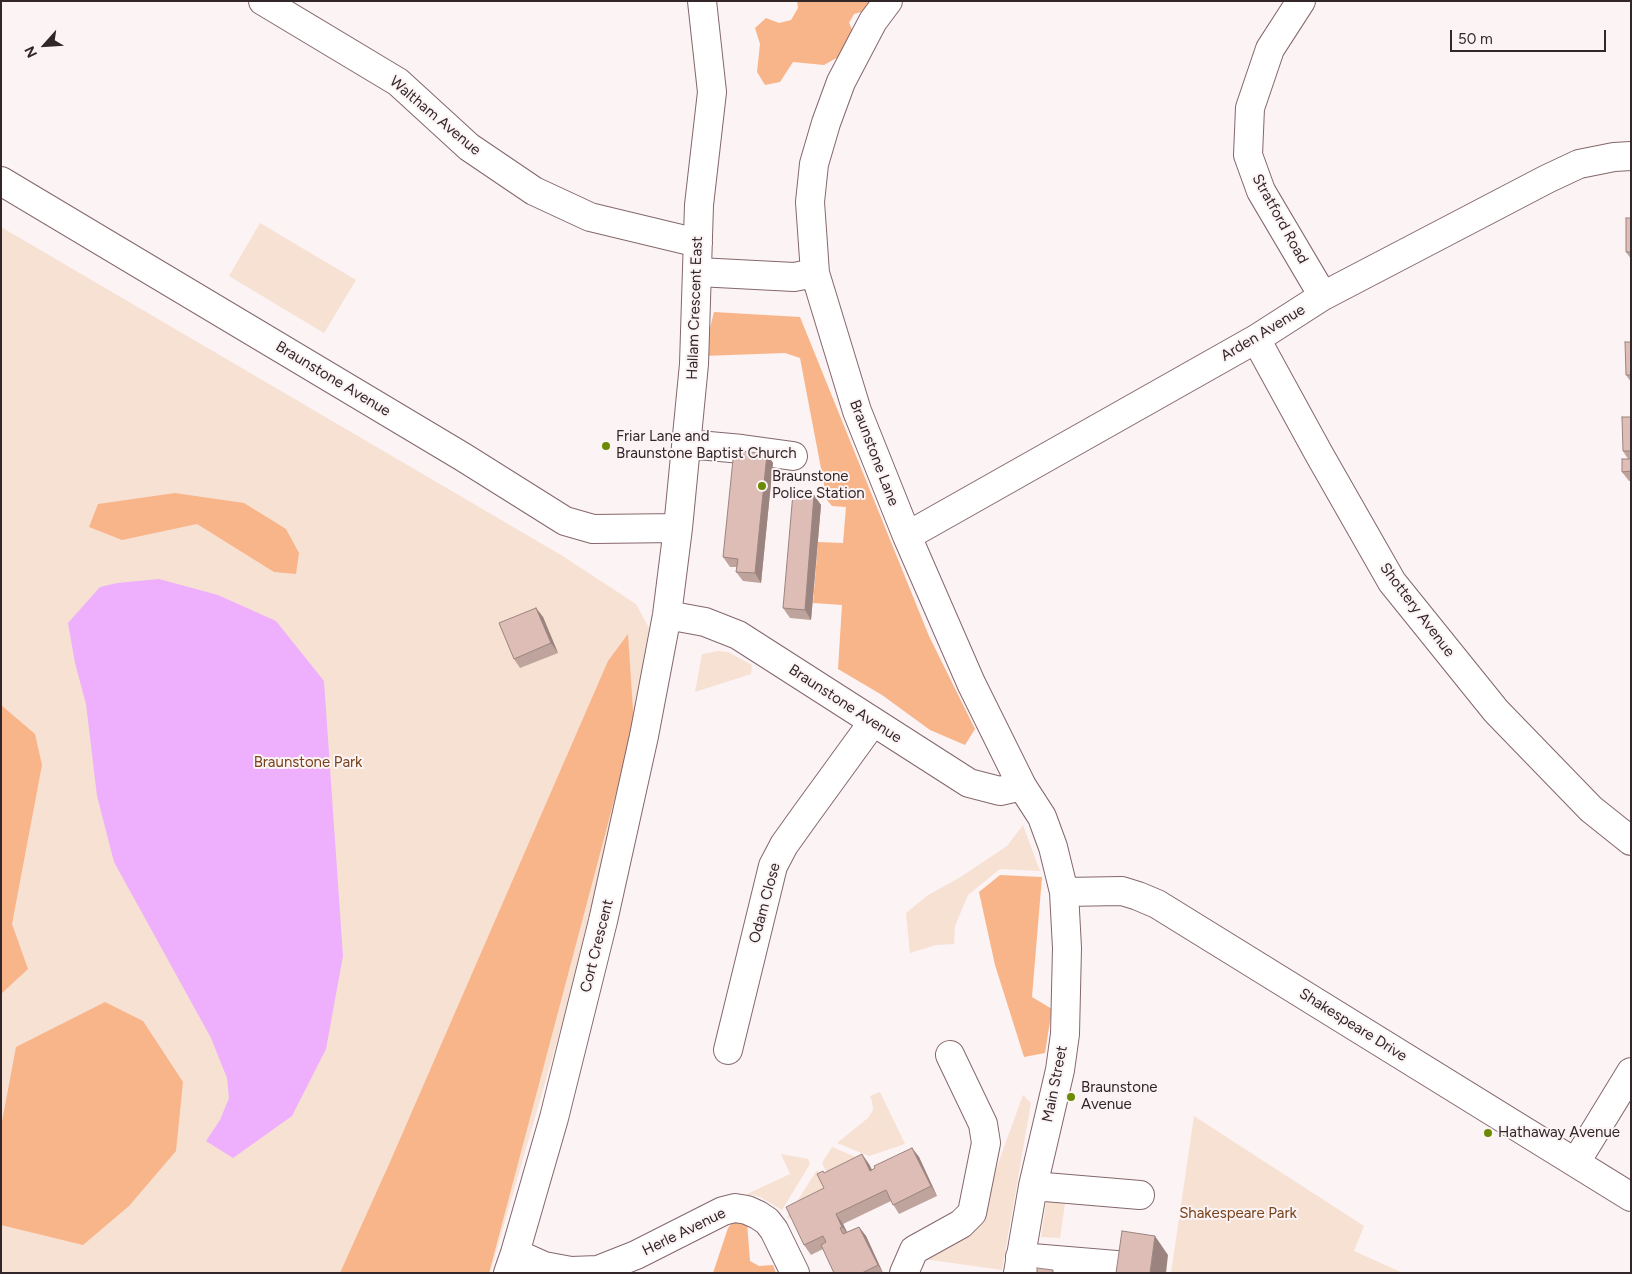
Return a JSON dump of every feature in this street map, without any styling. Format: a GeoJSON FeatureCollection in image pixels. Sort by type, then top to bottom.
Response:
{"type":"FeatureCollection","features":[{"type":"Feature","properties":{"kind":"street","name":"Waltham Avenue"},"geometry":{"type":"LineString","coordinates":[[263,1],[398,82],[469,147],[534,191],[590,217],[698,243]]}},
{"type":"Feature","properties":{"kind":"street","name":"Hallam Crescent East"},"geometry":{"type":"LineString","coordinates":[[666,615],[687,444],[694,364],[699,204],[712,92],[702,1]]}},
{"type":"Feature","properties":{"kind":"street","name":"Braunstone Lane"},"geometry":{"type":"LineString","coordinates":[[888,1],[873,21],[841,82],[814,164],[810,202],[814,273],[857,411],[907,536],[971,683],[1022,786],[1042,817],[1053,847],[1064,892]]}},
{"type":"Feature","properties":{"kind":"street","name":"Stratford Road"},"geometry":{"type":"LineString","coordinates":[[1301,1],[1270,49],[1250,108],[1248,155],[1261,191],[1323,296]]}},
{"type":"Feature","properties":{"kind":"street","name":"Arden Avenue"},"geometry":{"type":"LineString","coordinates":[[907,536],[1256,339],[1323,296],[1546,179],[1579,164],[1614,157],[1631,156]]}},
{"type":"Feature","properties":{"kind":"street","name":"Braunstone Avenue"},"geometry":{"type":"LineString","coordinates":[[1,181],[463,457],[565,522],[593,529],[678,528]]}},
{"type":"Feature","properties":{"kind":"street"},"geometry":{"type":"LineString","coordinates":[[698,272],[794,277],[814,273]]}},
{"type":"Feature","properties":{"kind":"street","name":"Shottery Avenue"},"geometry":{"type":"LineString","coordinates":[[1256,339],[1392,582],[1496,711],[1591,809],[1631,842]]}},
{"type":"Feature","properties":{"kind":"street"},"geometry":{"type":"LineString","coordinates":[[687,444],[793,456]]}},
{"type":"Feature","properties":{"kind":"street","name":"Braunstone Avenue"},"geometry":{"type":"LineString","coordinates":[[666,615],[705,622],[738,635],[969,783],[1000,791],[1022,786]]}},
{"type":"Feature","properties":{"kind":"street","name":"Cort Crescent"},"geometry":{"type":"LineString","coordinates":[[512,1263],[554,1118],[603,921],[644,736],[666,615]]}},
{"type":"Feature","properties":{"kind":"street","name":"Odam Close"},"geometry":{"type":"LineString","coordinates":[[728,1050],[773,866],[784,845],[804,816],[873,722]]}},
{"type":"Feature","properties":{"kind":"street","name":"Shakespeare Drive"},"geometry":{"type":"LineString","coordinates":[[1064,892],[1122,891],[1157,904],[1631,1197]]}},
{"type":"Feature","properties":{"kind":"street","name":"Main Street"},"geometry":{"type":"LineString","coordinates":[[1019,1265],[1033,1186],[1060,1070],[1065,1034],[1067,948],[1064,892]]}},
{"type":"Feature","properties":{"kind":"street"},"geometry":{"type":"LineString","coordinates":[[904,1273],[914,1250],[960,1224],[972,1213],[986,1143],[983,1124],[950,1055]]}},
{"type":"Feature","properties":{"kind":"street"},"geometry":{"type":"LineString","coordinates":[[1576,1162],[1631,1072]]}},
{"type":"Feature","properties":{"kind":"street"},"geometry":{"type":"LineString","coordinates":[[1033,1186],[1140,1195]]}},
{"type":"Feature","properties":{"kind":"street","name":"Herle Avenue"},"geometry":{"type":"LineString","coordinates":[[512,1263],[544,1266],[571,1272],[598,1270],[629,1258],[723,1211],[735,1208],[758,1215],[766,1221],[774,1230],[795,1273]]}},
{"type":"Feature","properties":{"kind":"street"},"geometry":{"type":"LineString","coordinates":[[1019,1265],[1128,1266]]}},
{"type":"Feature","properties":{"kind":"green space"},"geometry":{"type":"Polygon","coordinates":[[[260,223],[356,280],[324,333],[229,276],[260,223]]]}},
{"type":"Feature","properties":{"kind":"green space","name":"Braunstone Park"},"geometry":{"type":"Polygon","coordinates":[[[1,227],[561,555],[636,604],[649,628],[634,725],[569,1000],[490,1273],[1,1273],[1,227]]]}},
{"type":"Feature","properties":{"kind":"green space"},"geometry":{"type":"Polygon","coordinates":[[[718,651],[728,652],[752,665],[751,674],[695,692],[702,654],[718,651]]]}},
{"type":"Feature","properties":{"kind":"green space"},"geometry":{"type":"Polygon","coordinates":[[[1023,825],[1040,871],[1000,869],[968,895],[955,926],[954,944],[936,945],[910,953],[906,913],[928,895],[959,878],[1007,846],[1023,825]]]}},
{"type":"Feature","properties":{"kind":"green space"},"geometry":{"type":"Polygon","coordinates":[[[880,1092],[905,1144],[869,1156],[837,1143],[868,1118],[873,1110],[870,1096],[880,1092]]]}},
{"type":"Feature","properties":{"kind":"green space"},"geometry":{"type":"Polygon","coordinates":[[[1023,1095],[1031,1103],[1002,1270],[924,1259],[967,1237],[978,1219],[1023,1095]]]}},
{"type":"Feature","properties":{"kind":"green space","name":"Shakespeare Park"},"geometry":{"type":"Polygon","coordinates":[[[1194,1116],[1364,1226],[1354,1251],[1403,1273],[1171,1273],[1194,1116]]]}},
{"type":"Feature","properties":{"kind":"green space"},"geometry":{"type":"Polygon","coordinates":[[[832,1147],[863,1160],[831,1182],[822,1163],[832,1147]]]}},
{"type":"Feature","properties":{"kind":"green space"},"geometry":{"type":"Polygon","coordinates":[[[781,1154],[808,1159],[810,1164],[782,1210],[760,1197],[745,1195],[790,1174],[781,1154]]]}},
{"type":"Feature","properties":{"kind":"green space"},"geometry":{"type":"Polygon","coordinates":[[[817,1170],[831,1198],[788,1219],[787,1217],[817,1170]]]}},
{"type":"Feature","properties":{"kind":"green space"},"geometry":{"type":"Polygon","coordinates":[[[1047,1197],[1066,1197],[1060,1238],[1041,1237],[1047,1197]]]}},
{"type":"Feature","properties":{"kind":"shaded area"},"geometry":{"type":"Polygon","coordinates":[[[797,1],[877,1],[872,9],[854,14],[849,23],[855,35],[847,52],[824,65],[793,62],[780,82],[765,85],[757,72],[760,44],[755,28],[766,18],[779,23],[791,20],[798,8],[797,1]]]}},
{"type":"Feature","properties":{"kind":"shaded area"},"geometry":{"type":"Polygon","coordinates":[[[714,312],[800,317],[929,636],[975,729],[965,745],[930,730],[882,695],[838,669],[842,605],[813,603],[818,542],[843,543],[846,507],[832,506],[827,500],[800,358],[785,353],[703,356],[714,312]]]}},
{"type":"Feature","properties":{"kind":"shaded area"},"geometry":{"type":"Polygon","coordinates":[[[175,493],[244,503],[286,529],[299,553],[296,574],[274,572],[197,524],[122,540],[89,527],[98,504],[175,493]]]}},
{"type":"Feature","properties":{"kind":"shaded area"},"geometry":{"type":"Polygon","coordinates":[[[159,579],[218,595],[276,621],[324,681],[343,956],[326,1049],[292,1116],[233,1158],[206,1141],[220,1120],[229,1098],[227,1078],[211,1038],[114,862],[97,796],[86,704],[75,663],[68,623],[100,587],[117,583],[159,579]]]}},
{"type":"Feature","properties":{"kind":"shaded area"},"geometry":{"type":"Polygon","coordinates":[[[628,634],[634,725],[489,1273],[340,1273],[608,661],[628,634]]]}},
{"type":"Feature","properties":{"kind":"shaded area"},"geometry":{"type":"Polygon","coordinates":[[[1,705],[35,734],[42,765],[12,924],[28,969],[1,994],[1,705]]]}},
{"type":"Feature","properties":{"kind":"shaded area"},"geometry":{"type":"Polygon","coordinates":[[[1000,875],[1042,877],[1032,997],[1052,1009],[1045,1053],[1024,1057],[995,965],[979,892],[1000,875]]]}},
{"type":"Feature","properties":{"kind":"shaded area"},"geometry":{"type":"Polygon","coordinates":[[[105,1002],[143,1021],[183,1082],[176,1151],[129,1206],[83,1245],[1,1225],[1,1127],[16,1047],[105,1002]]]}},
{"type":"Feature","properties":{"kind":"shaded area"},"geometry":{"type":"Polygon","coordinates":[[[734,1220],[747,1222],[750,1261],[759,1266],[773,1265],[776,1273],[713,1273],[728,1228],[734,1220]]]}},
{"type":"Feature","properties":{"kind":"building"},"geometry":{"type":"Polygon","coordinates":[[[1626,218],[1631,218],[1631,252],[1626,252],[1626,218]]]}},
{"type":"Feature","properties":{"kind":"building"},"geometry":{"type":"Polygon","coordinates":[[[1625,342],[1631,342],[1631,375],[1626,375],[1625,342]]]}},
{"type":"Feature","properties":{"kind":"building"},"geometry":{"type":"Polygon","coordinates":[[[1622,417],[1631,417],[1631,451],[1623,451],[1622,417]]]}},
{"type":"Feature","properties":{"kind":"building"},"geometry":{"type":"Polygon","coordinates":[[[734,450],[767,454],[755,573],[736,572],[738,559],[723,557],[734,450]]]}},
{"type":"Feature","properties":{"kind":"building"},"geometry":{"type":"Polygon","coordinates":[[[1622,459],[1631,459],[1631,471],[1622,472],[1622,459]]]}},
{"type":"Feature","properties":{"kind":"building"},"geometry":{"type":"Polygon","coordinates":[[[793,493],[814,495],[805,610],[783,608],[793,493]]]}},
{"type":"Feature","properties":{"kind":"building"},"geometry":{"type":"Polygon","coordinates":[[[536,608],[551,643],[514,659],[499,623],[536,608]]]}},
{"type":"Feature","properties":{"kind":"building"},"geometry":{"type":"Polygon","coordinates":[[[912,1148],[931,1186],[893,1205],[886,1190],[836,1214],[843,1234],[859,1227],[878,1265],[862,1273],[834,1273],[821,1245],[826,1242],[823,1236],[804,1245],[786,1207],[824,1188],[817,1174],[823,1171],[824,1173],[862,1154],[870,1171],[875,1168],[874,1166],[912,1148]]]}},
{"type":"Feature","properties":{"kind":"building"},"geometry":{"type":"Polygon","coordinates":[[[1122,1231],[1155,1236],[1150,1273],[1116,1273],[1122,1231]]]}},
{"type":"Feature","properties":{"kind":"building"},"geometry":{"type":"Polygon","coordinates":[[[1037,1268],[1053,1270],[1053,1273],[1037,1273],[1037,1268]]]}},
{"type":"Feature","properties":{"kind":"place","name":"Friar Lane and Braunstone Baptist Church"},"geometry":{"type":"Point","coordinates":[606,446]}},
{"type":"Feature","properties":{"kind":"place","name":"Braunstone Police Station"},"geometry":{"type":"Point","coordinates":[762,486]}},
{"type":"Feature","properties":{"kind":"place","name":"Braunstone Avenue"},"geometry":{"type":"Point","coordinates":[1071,1097]}},
{"type":"Feature","properties":{"kind":"place","name":"Hathaway Avenue"},"geometry":{"type":"Point","coordinates":[1488,1133]}}]}
